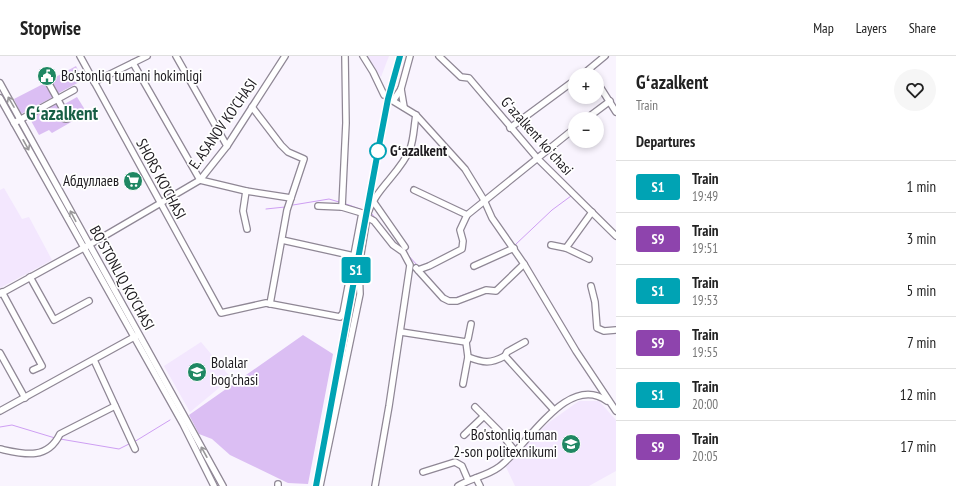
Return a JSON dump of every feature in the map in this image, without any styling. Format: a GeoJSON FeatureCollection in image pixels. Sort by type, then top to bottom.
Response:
{"type":"FeatureCollection","features":[{"type":"Feature","properties":{"kind":"street","name":"SHORS KO'CHASI"},"geometry":{"type":"LineString","coordinates":[[80,56],[221,313],[266,303],[270,304]]}},
{"type":"Feature","properties":{"kind":"street"},"geometry":{"type":"LineString","coordinates":[[94,82],[147,56]]}},
{"type":"Feature","properties":{"kind":"street"},"geometry":{"type":"LineString","coordinates":[[176,56],[227,146]]}},
{"type":"Feature","properties":{"kind":"street","name":"E. ASANOV KO'CHASI"},"geometry":{"type":"LineString","coordinates":[[1,293],[87,247],[200,180],[227,146],[284,56]]}},
{"type":"Feature","properties":{"kind":"street"},"geometry":{"type":"LineString","coordinates":[[342,207],[346,123],[346,56]]}},
{"type":"Feature","properties":{"kind":"street"},"geometry":{"type":"LineString","coordinates":[[363,56],[373,72],[384,95]]}},
{"type":"Feature","properties":{"kind":"street"},"geometry":{"type":"LineString","coordinates":[[410,56],[401,89],[393,101],[416,115],[464,169],[484,200],[492,218],[514,248],[616,411]]}},
{"type":"Feature","properties":{"kind":"street","name":"Gʻazalkent koʻchasi"},"geometry":{"type":"LineString","coordinates":[[439,56],[461,77],[469,78],[510,128],[538,159],[616,236]]}},
{"type":"Feature","properties":{"kind":"street"},"geometry":{"type":"LineString","coordinates":[[594,68],[605,56]]}},
{"type":"Feature","properties":{"kind":"street"},"geometry":{"type":"LineString","coordinates":[[133,63],[200,180],[246,191],[291,198]]}},
{"type":"Feature","properties":{"kind":"street"},"geometry":{"type":"LineString","coordinates":[[48,82],[64,111]]}},
{"type":"Feature","properties":{"kind":"street","name":"BO'STONLIQ KO'CHASI"},"geometry":{"type":"LineString","coordinates":[[0,83],[21,119],[87,247]]}},
{"type":"Feature","properties":{"kind":"street"},"geometry":{"type":"LineString","coordinates":[[510,128],[568,85]]}},
{"type":"Feature","properties":{"kind":"street"},"geometry":{"type":"LineString","coordinates":[[401,89],[404,107]]}},
{"type":"Feature","properties":{"kind":"street"},"geometry":{"type":"LineString","coordinates":[[14,123],[74,90]]}},
{"type":"Feature","properties":{"kind":"street"},"geometry":{"type":"LineString","coordinates":[[604,92],[616,112]]}},
{"type":"Feature","properties":{"kind":"street","name":"BO'STONLIQ KO'CHASI"},"geometry":{"type":"LineString","coordinates":[[0,98],[223,486]]}},
{"type":"Feature","properties":{"kind":"street"},"geometry":{"type":"LineString","coordinates":[[595,112],[610,100]]}},
{"type":"Feature","properties":{"kind":"street"},"geometry":{"type":"LineString","coordinates":[[252,107],[281,145],[288,152],[304,159],[287,210],[270,304],[340,317],[343,313],[362,213],[342,207],[318,206]]}},
{"type":"Feature","properties":{"kind":"street"},"geometry":{"type":"LineString","coordinates":[[320,486],[360,294],[359,266],[367,217],[373,201],[410,148],[416,115]]}},
{"type":"Feature","properties":{"kind":"street"},"geometry":{"type":"LineString","coordinates":[[418,270],[462,249],[463,241],[460,230],[467,215],[568,133]]}},
{"type":"Feature","properties":{"kind":"street"},"geometry":{"type":"LineString","coordinates":[[414,190],[467,215]]}},
{"type":"Feature","properties":{"kind":"street"},"geometry":{"type":"LineString","coordinates":[[246,191],[243,211],[247,229]]}},
{"type":"Feature","properties":{"kind":"street"},"geometry":{"type":"LineString","coordinates":[[373,201],[405,247]]}},
{"type":"Feature","properties":{"kind":"street"},"geometry":{"type":"LineString","coordinates":[[566,248],[592,212]]}},
{"type":"Feature","properties":{"kind":"street"},"geometry":{"type":"LineString","coordinates":[[367,217],[374,221],[393,245],[403,252],[410,265],[418,270],[443,298],[453,302],[486,290],[496,291],[524,264]]}},
{"type":"Feature","properties":{"kind":"street"},"geometry":{"type":"LineString","coordinates":[[282,240],[354,256]]}},
{"type":"Feature","properties":{"kind":"street"},"geometry":{"type":"LineString","coordinates":[[551,245],[566,248],[589,259]]}},
{"type":"Feature","properties":{"kind":"street"},"geometry":{"type":"LineString","coordinates":[[474,266],[514,248]]}},
{"type":"Feature","properties":{"kind":"street"},"geometry":{"type":"LineString","coordinates":[[375,486],[401,332],[410,265]]}},
{"type":"Feature","properties":{"kind":"street"},"geometry":{"type":"LineString","coordinates":[[30,277],[54,320],[89,300]]}},
{"type":"Feature","properties":{"kind":"street"},"geometry":{"type":"LineString","coordinates":[[591,286],[595,302],[597,328],[604,331],[616,330]]}},
{"type":"Feature","properties":{"kind":"street"},"geometry":{"type":"LineString","coordinates":[[1,293],[42,366],[33,370]]}},
{"type":"Feature","properties":{"kind":"street"},"geometry":{"type":"LineString","coordinates":[[463,384],[468,357],[466,342],[468,339],[470,324]]}},
{"type":"Feature","properties":{"kind":"street"},"geometry":{"type":"LineString","coordinates":[[401,332],[466,342]]}},
{"type":"Feature","properties":{"kind":"street"},"geometry":{"type":"LineString","coordinates":[[0,411],[137,336]]}},
{"type":"Feature","properties":{"kind":"street","name":"BO'STONLIQ KO'CHASI"},"geometry":{"type":"LineString","coordinates":[[137,336],[214,486]]}},
{"type":"Feature","properties":{"kind":"street"},"geometry":{"type":"LineString","coordinates":[[468,357],[493,362],[505,356],[507,352],[524,342]]}},
{"type":"Feature","properties":{"kind":"street"},"geometry":{"type":"LineString","coordinates":[[0,353],[25,398]]}},
{"type":"Feature","properties":{"kind":"street"},"geometry":{"type":"LineString","coordinates":[[505,356],[554,410]]}},
{"type":"Feature","properties":{"kind":"street"},"geometry":{"type":"LineString","coordinates":[[94,360],[135,448]]}},
{"type":"Feature","properties":{"kind":"street"},"geometry":{"type":"LineString","coordinates":[[458,486],[468,480],[476,478],[499,467],[554,410],[569,400],[586,394],[595,394],[609,402]]}},
{"type":"Feature","properties":{"kind":"street"},"geometry":{"type":"LineString","coordinates":[[0,449],[31,455],[55,444],[60,434],[115,406]]}},
{"type":"Feature","properties":{"kind":"street"},"geometry":{"type":"LineString","coordinates":[[475,407],[515,450]]}},
{"type":"Feature","properties":{"kind":"street"},"geometry":{"type":"LineString","coordinates":[[464,435],[484,416]]}},
{"type":"Feature","properties":{"kind":"street"},"geometry":{"type":"LineString","coordinates":[[423,472],[455,462],[462,466],[468,480]]}},
{"type":"Feature","properties":{"kind":"street"},"geometry":{"type":"LineString","coordinates":[[476,478],[480,486]]}},
{"type":"Feature","properties":{"kind":"shaded area"},"geometry":{"type":"Polygon","coordinates":[[[367,56],[389,56],[381,77],[367,56]]]}},
{"type":"Feature","properties":{"kind":"shaded area"},"geometry":{"type":"Polygon","coordinates":[[[76,66],[83,80],[57,94],[50,80],[76,66]]]}},
{"type":"Feature","properties":{"kind":"shaded area"},"geometry":{"type":"Polygon","coordinates":[[[45,83],[53,97],[21,114],[14,99],[45,83]]]}},
{"type":"Feature","properties":{"kind":"shaded area"},"geometry":{"type":"Polygon","coordinates":[[[77,97],[87,113],[52,133],[49,130],[39,135],[30,119],[58,103],[61,106],[77,97]]]}},
{"type":"Feature","properties":{"kind":"shaded area"},"geometry":{"type":"Polygon","coordinates":[[[4,188],[22,219],[29,217],[52,260],[0,288],[0,190],[4,188]]]}},
{"type":"Feature","properties":{"kind":"shaded area"},"geometry":{"type":"Polygon","coordinates":[[[303,335],[333,354],[308,484],[288,483],[230,455],[212,439],[199,434],[189,415],[303,335]]]}},
{"type":"Feature","properties":{"kind":"shaded area","name":"Bolalar bog'chasi"},"geometry":{"type":"Polygon","coordinates":[[[201,342],[231,378],[190,412],[164,366],[201,342]]]}},
{"type":"Feature","properties":{"kind":"shaded area","name":"Bo'stonliq tuman 2-son politexnikumi"},"geometry":{"type":"Polygon","coordinates":[[[579,401],[599,401],[616,420],[616,471],[589,486],[515,486],[505,465],[548,423],[579,401]]]}},
{"type":"Feature","properties":{"kind":"waterway"},"geometry":{"type":"LineString","coordinates":[[515,245],[552,210],[571,196]]}},
{"type":"Feature","properties":{"kind":"waterway"},"geometry":{"type":"LineString","coordinates":[[293,205],[329,199],[339,202]]}},
{"type":"Feature","properties":{"kind":"waterway"},"geometry":{"type":"LineString","coordinates":[[346,204],[363,210]]}},
{"type":"Feature","properties":{"kind":"waterway"},"geometry":{"type":"LineString","coordinates":[[266,209],[285,207]]}},
{"type":"Feature","properties":{"kind":"waterway"},"geometry":{"type":"LineString","coordinates":[[372,214],[378,222]]}},
{"type":"Feature","properties":{"kind":"waterway"},"geometry":{"type":"LineString","coordinates":[[407,254],[418,266]]}},
{"type":"Feature","properties":{"kind":"waterway"},"geometry":{"type":"LineString","coordinates":[[423,271],[432,281]]}},
{"type":"Feature","properties":{"kind":"waterway"},"geometry":{"type":"LineString","coordinates":[[455,298],[480,289]]}},
{"type":"Feature","properties":{"kind":"waterway"},"geometry":{"type":"LineString","coordinates":[[134,442],[170,420]]}},
{"type":"Feature","properties":{"kind":"waterway"},"geometry":{"type":"LineString","coordinates":[[0,427],[12,425],[55,438]]}},
{"type":"Feature","properties":{"kind":"waterway"},"geometry":{"type":"LineString","coordinates":[[60,439],[119,449],[129,444]]}},
{"type":"Feature","properties":{"kind":"railway"},"geometry":{"type":"LineString","coordinates":[[316,486],[378,151],[400,56]]}},
{"type":"Feature","properties":{"kind":"train","name":"S1"},"geometry":{"type":"LineString","coordinates":[[316,486],[388,99],[400,56]]}},
{"type":"Feature","properties":{"kind":"place","name":"Bo'stonliq tumani hokimligi"},"geometry":{"type":"Point","coordinates":[47,76]}},
{"type":"Feature","properties":{"kind":"place","name":"Gʻazalkent"},"geometry":{"type":"Point","coordinates":[378,151]}},
{"type":"Feature","properties":{"kind":"place","name":"Абдуллаев"},"geometry":{"type":"Point","coordinates":[133,181]}},
{"type":"Feature","properties":{"kind":"place","name":"Bolalar bog'chasi"},"geometry":{"type":"Point","coordinates":[197,372]}},
{"type":"Feature","properties":{"kind":"place","name":"Bo'stonliq tuman 2-son politexnikumi"},"geometry":{"type":"Point","coordinates":[571,444]}},
{"type":"Feature","properties":{"kind":"district","name":"Gʻazalkent"},"geometry":{"type":"Point","coordinates":[62,113]}}]}
